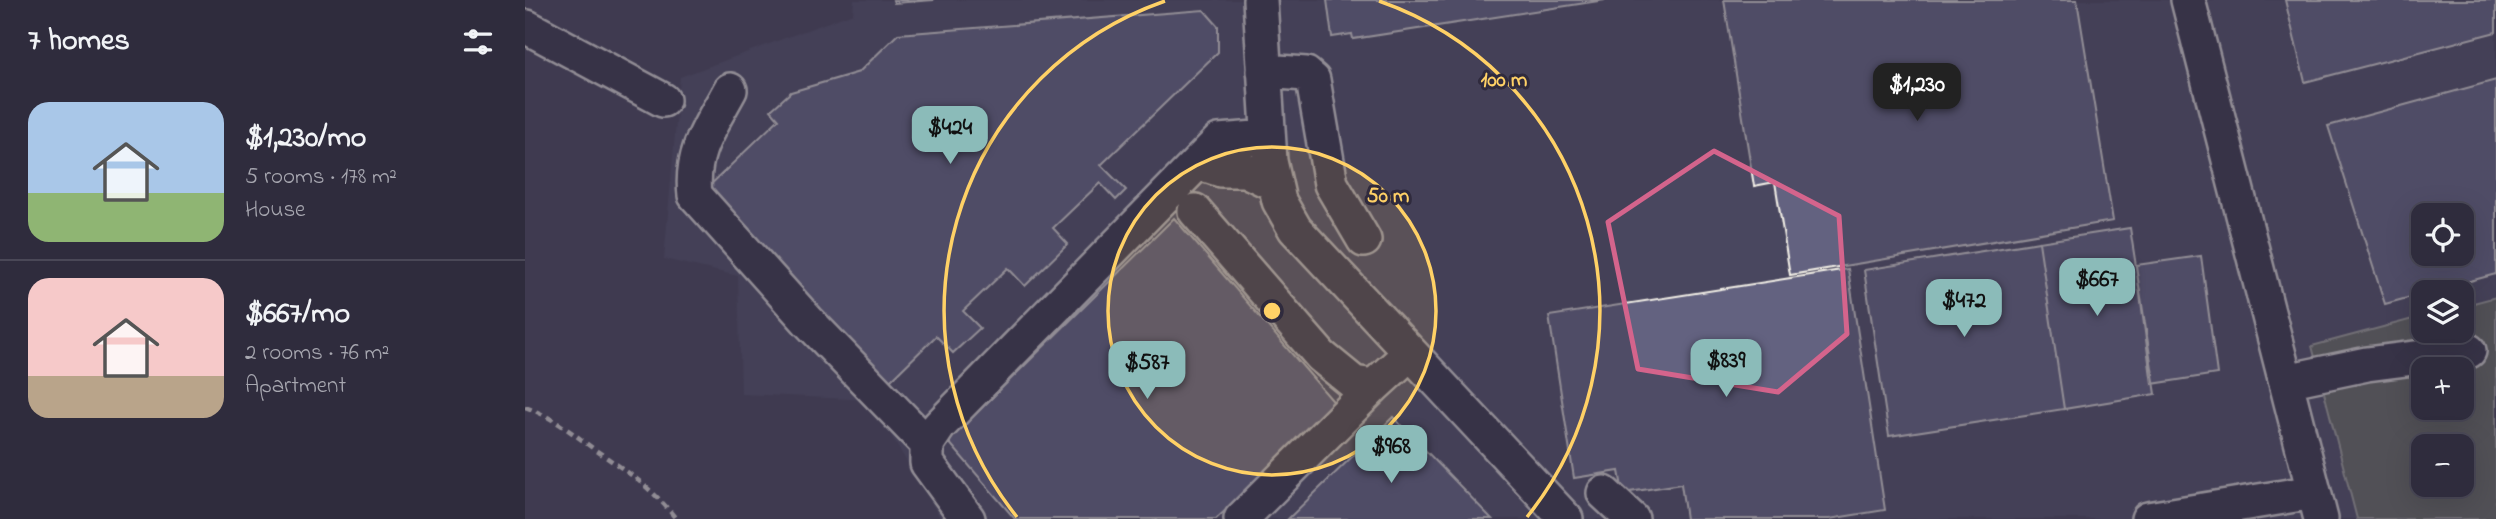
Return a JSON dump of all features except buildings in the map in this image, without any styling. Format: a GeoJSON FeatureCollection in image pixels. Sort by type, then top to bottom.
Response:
{"type":"FeatureCollection","features":[{"type":"Feature","properties":{"kind":"street"},"geometry":{"type":"LineString","coordinates":[[1260,0],[1268,137],[1274,184],[1295,229],[1566,519]]}},
{"type":"Feature","properties":{"kind":"street"},"geometry":{"type":"LineString","coordinates":[[2148,519],[2318,506],[2188,0]]}},
{"type":"Feature","properties":{"kind":"street"},"geometry":{"type":"LineString","coordinates":[[527,23],[663,100]]}},
{"type":"Feature","properties":{"kind":"street"},"geometry":{"type":"LineString","coordinates":[[1264,71],[1306,74],[1313,80],[1331,184],[1364,240]]}},
{"type":"Feature","properties":{"kind":"street"},"geometry":{"type":"LineString","coordinates":[[730,90],[698,150],[692,170],[695,195],[808,321],[927,444]]}},
{"type":"Feature","properties":{"kind":"street"},"geometry":{"type":"LineString","coordinates":[[968,519],[927,463],[927,444],[939,426],[1201,163],[1219,141],[1268,137]]}},
{"type":"Feature","properties":{"kind":"street"},"geometry":{"type":"LineString","coordinates":[[1201,163],[1221,170],[1245,170],[1274,184]]}},
{"type":"Feature","properties":{"kind":"street"},"geometry":{"type":"LineString","coordinates":[[1195,211],[1321,356],[1354,383],[1374,386]]}},
{"type":"Feature","properties":{"kind":"street"},"geometry":{"type":"LineString","coordinates":[[2286,381],[2367,364],[2469,351]]}},
{"type":"Feature","properties":{"kind":"street"},"geometry":{"type":"LineString","coordinates":[[1241,519],[1409,354]]}},
{"type":"Feature","properties":{"kind":"street"},"geometry":{"type":"LineString","coordinates":[[1604,493],[1632,519]]}},
{"type":"Feature","properties":{"kind":"path"},"geometry":{"type":"LineString","coordinates":[[525,407],[566,425],[626,469],[659,496],[676,519]]}},
{"type":"Feature","properties":{"kind":"highlighted area"},"geometry":{"type":"Polygon","coordinates":[[[1714,151],[1839,216],[1847,334],[1778,392],[1638,369],[1608,222],[1714,151]]]}},
{"type":"Feature","properties":{"kind":"shaded area"},"geometry":{"type":"Polygon","coordinates":[[[854,0],[2496,0],[2496,519],[941,519],[870,400],[741,394],[738,276],[664,259],[680,77],[853,13],[854,0]]]}},
{"type":"Feature","properties":{"kind":"green space"},"geometry":{"type":"Polygon","coordinates":[[[2496,297],[2496,519],[2357,519],[2312,346],[2411,319],[2411,343],[2474,343],[2474,303],[2496,297]]]}}]}
